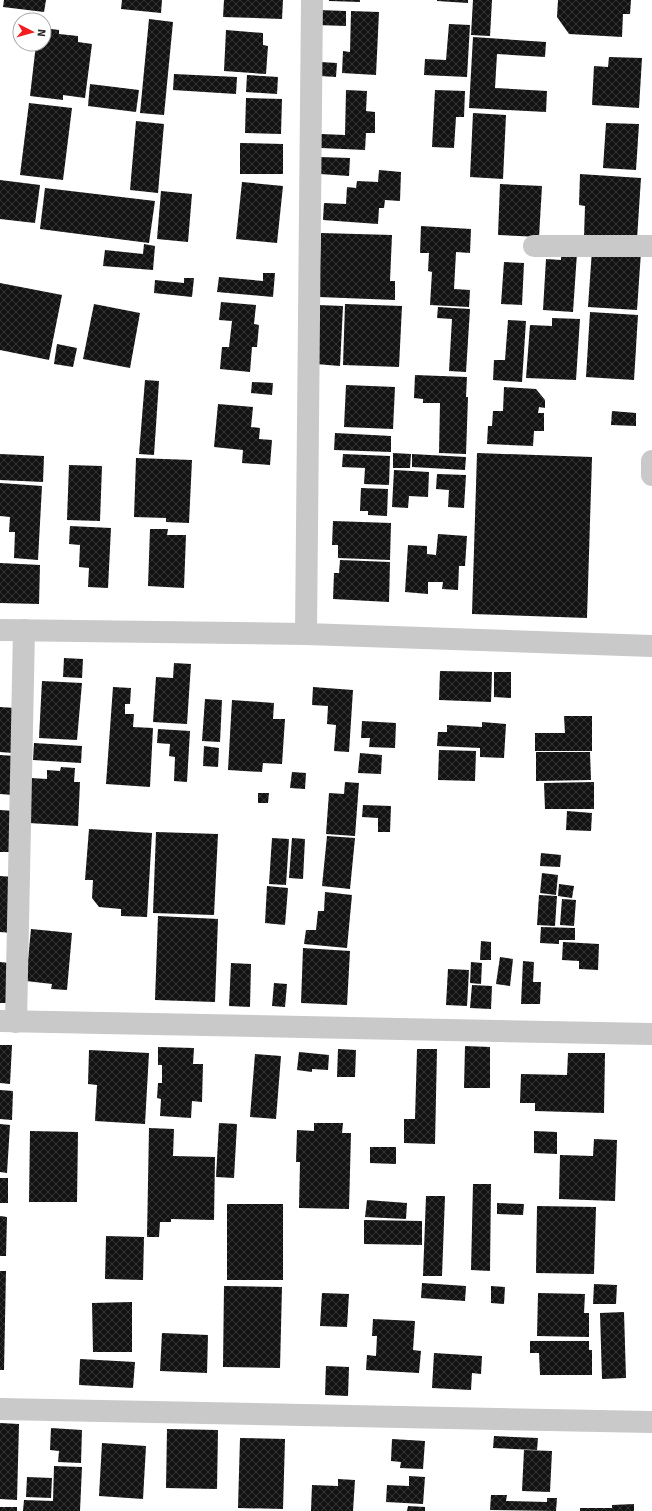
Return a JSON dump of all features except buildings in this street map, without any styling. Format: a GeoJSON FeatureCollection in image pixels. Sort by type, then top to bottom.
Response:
{"type":"FeatureCollection","features":[{"type":"Feature","properties":{"kind":"street"},"geometry":{"type":"LineString","coordinates":[[306,634],[312,0]]}},
{"type":"Feature","properties":{"kind":"street"},"geometry":{"type":"LineString","coordinates":[[534,246],[652,246]]}},
{"type":"Feature","properties":{"kind":"street"},"geometry":{"type":"LineString","coordinates":[[652,461],[652,475]]}},
{"type":"Feature","properties":{"kind":"street"},"geometry":{"type":"LineString","coordinates":[[0,630],[306,634],[652,646]]}},
{"type":"Feature","properties":{"kind":"street"},"geometry":{"type":"LineString","coordinates":[[24,630],[8,1022],[652,1034]]}},
{"type":"Feature","properties":{"kind":"street"},"geometry":{"type":"LineString","coordinates":[[0,1409],[652,1422]]}}]}
